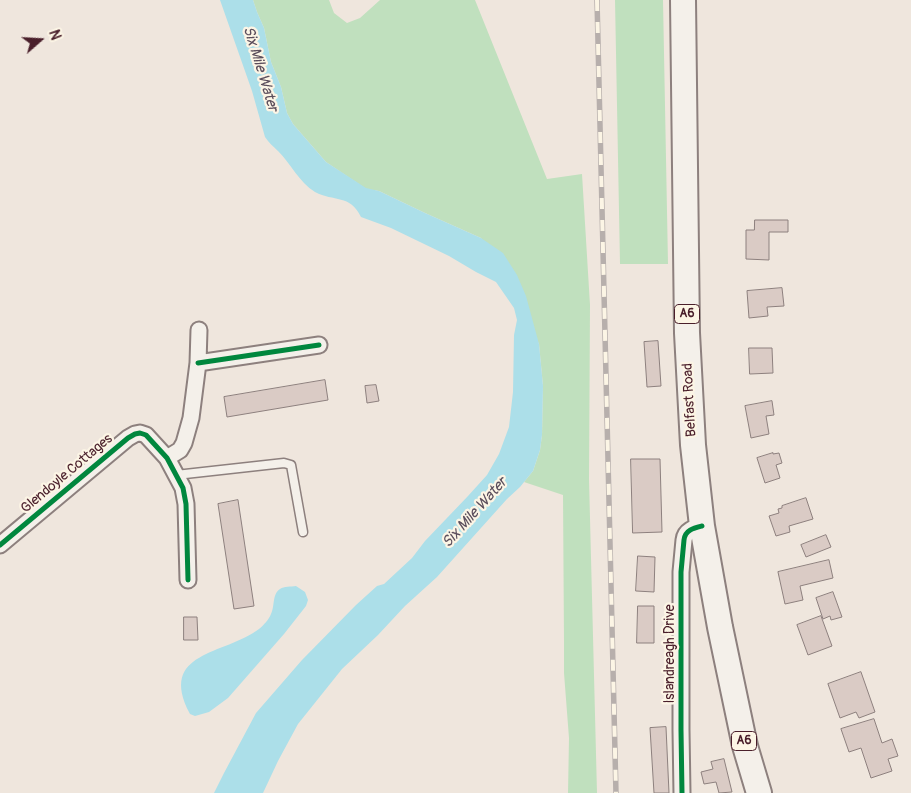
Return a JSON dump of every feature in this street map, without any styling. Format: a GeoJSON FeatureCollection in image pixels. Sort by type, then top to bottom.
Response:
{"type":"FeatureCollection","features":[{"type":"Feature","properties":{"kind":"main road","name":"Belfast Road"},"geometry":{"type":"LineString","coordinates":[[683,0],[687,333],[692,445],[702,526],[720,627],[745,746],[759,793]]}},
{"type":"Feature","properties":{"kind":"street"},"geometry":{"type":"LineString","coordinates":[[167,458],[180,450],[184,443],[191,418],[198,363],[199,330]]}},
{"type":"Feature","properties":{"kind":"street"},"geometry":{"type":"LineString","coordinates":[[198,363],[318,345]]}},
{"type":"Feature","properties":{"kind":"street","name":"Glendoyle Cottages"},"geometry":{"type":"LineString","coordinates":[[0,545],[128,438],[140,433],[146,435],[167,458],[183,488],[186,504],[188,580]]}},
{"type":"Feature","properties":{"kind":"street","name":"Islandreagh Drive"},"geometry":{"type":"LineString","coordinates":[[682,793],[682,572],[684,536],[691,529],[702,526]]}},
{"type":"Feature","properties":{"kind":"lane"},"geometry":{"type":"LineString","coordinates":[[176,474],[284,463],[291,465],[303,532]]}},
{"type":"Feature","properties":{"kind":"green space"},"geometry":{"type":"Polygon","coordinates":[[[253,0],[329,0],[334,13],[347,23],[360,18],[380,0],[475,0],[547,179],[582,174],[590,305],[589,479],[597,793],[568,793],[569,738],[564,673],[563,495],[524,482],[533,471],[540,450],[542,435],[543,386],[539,344],[481,238],[379,191],[366,189],[326,162],[293,124],[287,113],[281,87],[271,62],[264,28],[253,0]]]}},
{"type":"Feature","properties":{"kind":"green space"},"geometry":{"type":"Polygon","coordinates":[[[615,0],[663,0],[668,264],[620,264],[615,0]]]}},
{"type":"Feature","properties":{"kind":"water","name":"Six Mile Water"},"geometry":{"type":"Polygon","coordinates":[[[220,0],[253,0],[264,28],[271,62],[281,87],[287,113],[293,124],[326,162],[366,188],[379,191],[481,238],[503,253],[517,275],[526,296],[539,344],[543,386],[542,435],[540,450],[533,471],[437,577],[342,669],[298,724],[263,793],[214,793],[256,713],[302,660],[356,605],[377,586],[384,584],[412,558],[425,541],[487,475],[499,454],[509,427],[513,392],[514,335],[517,320],[514,308],[496,282],[449,256],[391,228],[361,217],[357,210],[347,202],[315,192],[304,183],[265,137],[252,91],[220,0]]]}},
{"type":"Feature","properties":{"kind":"water"},"geometry":{"type":"Polygon","coordinates":[[[296,586],[305,592],[308,600],[306,606],[284,634],[228,698],[209,712],[195,716],[190,714],[182,693],[182,678],[188,666],[199,658],[245,638],[259,629],[270,616],[277,591],[283,587],[296,586]]]}},
{"type":"Feature","properties":{"kind":"building"},"geometry":{"type":"Polygon","coordinates":[[[755,220],[788,220],[788,232],[769,232],[769,260],[746,259],[746,230],[754,230],[755,220]]]}},
{"type":"Feature","properties":{"kind":"building"},"geometry":{"type":"Polygon","coordinates":[[[782,288],[784,306],[767,307],[768,316],[749,318],[747,291],[782,288]]]}},
{"type":"Feature","properties":{"kind":"building"},"geometry":{"type":"Polygon","coordinates":[[[658,341],[661,386],[647,387],[644,342],[658,341]]]}},
{"type":"Feature","properties":{"kind":"building"},"geometry":{"type":"Polygon","coordinates":[[[749,348],[772,348],[773,373],[750,374],[749,348]]]}},
{"type":"Feature","properties":{"kind":"building"},"geometry":{"type":"Polygon","coordinates":[[[325,380],[328,400],[227,417],[224,397],[325,380]]]}},
{"type":"Feature","properties":{"kind":"building"},"geometry":{"type":"Polygon","coordinates":[[[376,385],[379,401],[367,403],[365,386],[376,385]]]}},
{"type":"Feature","properties":{"kind":"building"},"geometry":{"type":"Polygon","coordinates":[[[772,401],[774,415],[766,416],[769,434],[751,438],[745,406],[772,401]]]}},
{"type":"Feature","properties":{"kind":"building"},"geometry":{"type":"Polygon","coordinates":[[[779,453],[782,463],[776,465],[780,478],[765,483],[757,458],[779,453]]]}},
{"type":"Feature","properties":{"kind":"building"},"geometry":{"type":"Polygon","coordinates":[[[631,459],[660,459],[662,532],[633,533],[631,459]]]}},
{"type":"Feature","properties":{"kind":"building"},"geometry":{"type":"Polygon","coordinates":[[[806,498],[813,519],[789,526],[790,532],[776,536],[769,516],[779,513],[778,509],[782,508],[782,506],[806,498]]]}},
{"type":"Feature","properties":{"kind":"building"},"geometry":{"type":"Polygon","coordinates":[[[238,500],[254,606],[234,609],[218,504],[238,500]]]}},
{"type":"Feature","properties":{"kind":"building"},"geometry":{"type":"Polygon","coordinates":[[[826,535],[831,547],[806,557],[801,545],[826,535]]]}},
{"type":"Feature","properties":{"kind":"building"},"geometry":{"type":"Polygon","coordinates":[[[638,556],[655,557],[654,592],[636,591],[638,556]]]}},
{"type":"Feature","properties":{"kind":"building"},"geometry":{"type":"Polygon","coordinates":[[[829,560],[833,578],[800,586],[803,600],[785,604],[778,572],[829,560]]]}},
{"type":"Feature","properties":{"kind":"building"},"geometry":{"type":"Polygon","coordinates":[[[833,592],[842,617],[831,620],[830,616],[823,619],[816,598],[833,592]]]}},
{"type":"Feature","properties":{"kind":"building"},"geometry":{"type":"Polygon","coordinates":[[[638,606],[654,606],[654,643],[637,643],[638,606]]]}},
{"type":"Feature","properties":{"kind":"building"},"geometry":{"type":"Polygon","coordinates":[[[821,616],[832,646],[808,655],[797,625],[821,616]]]}},
{"type":"Feature","properties":{"kind":"building"},"geometry":{"type":"Polygon","coordinates":[[[184,617],[197,617],[198,640],[184,640],[184,617]]]}},
{"type":"Feature","properties":{"kind":"building"},"geometry":{"type":"Polygon","coordinates":[[[861,672],[875,712],[859,718],[856,712],[840,718],[828,684],[861,672]]]}},
{"type":"Feature","properties":{"kind":"building"},"geometry":{"type":"Polygon","coordinates":[[[874,719],[882,743],[892,739],[898,756],[888,759],[892,771],[871,778],[861,748],[849,752],[841,729],[874,719]]]}},
{"type":"Feature","properties":{"kind":"building"},"geometry":{"type":"Polygon","coordinates":[[[666,727],[669,793],[654,793],[650,728],[666,727]]]}},
{"type":"Feature","properties":{"kind":"building"},"geometry":{"type":"Polygon","coordinates":[[[724,759],[732,792],[719,793],[716,782],[704,784],[701,772],[713,769],[711,762],[724,759]]]}},
{"type":"Feature","properties":{"kind":"railway"},"geometry":{"type":"LineString","coordinates":[[597,0],[616,793]]}},
{"type":"Feature","properties":{"kind":"cycle path"},"geometry":{"type":"LineString","coordinates":[[198,363],[319,345]]}},
{"type":"Feature","properties":{"kind":"cycle path"},"geometry":{"type":"LineString","coordinates":[[0,545],[128,438],[140,433],[146,435],[167,458],[183,488],[186,504],[188,580]]}},
{"type":"Feature","properties":{"kind":"cycle path"},"geometry":{"type":"LineString","coordinates":[[682,793],[681,572],[686,534],[690,530],[702,526]]}}]}
